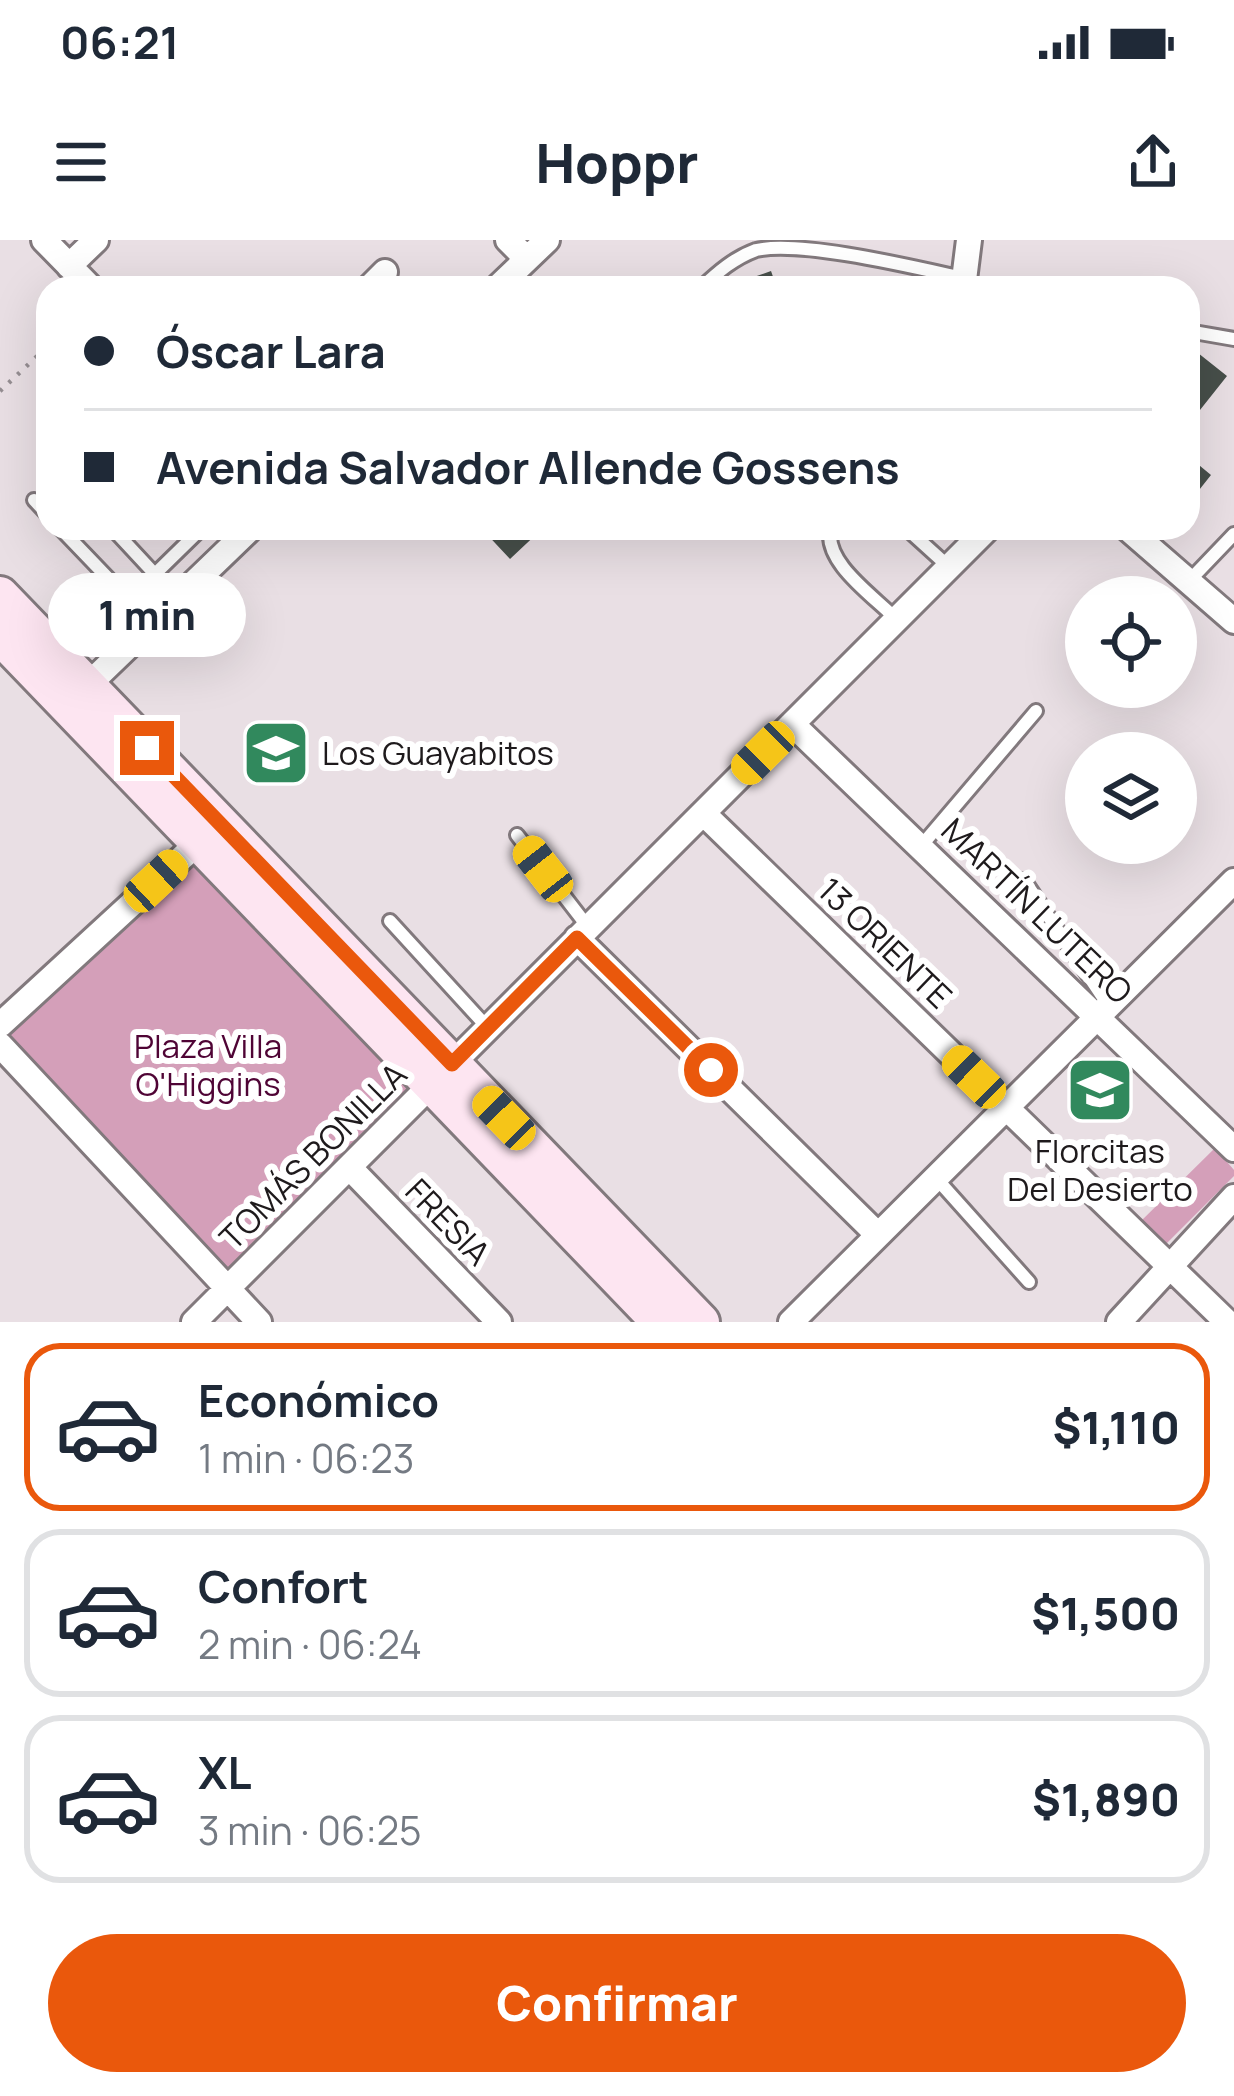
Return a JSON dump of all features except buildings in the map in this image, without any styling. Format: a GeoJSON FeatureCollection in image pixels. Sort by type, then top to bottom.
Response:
{"type":"FeatureCollection","features":[{"type":"Feature","properties":{"kind":"main road"},"geometry":{"type":"LineString","coordinates":[[0,595],[442,1074],[660,1322]]}},
{"type":"Feature","properties":{"kind":"main road"},"geometry":{"type":"LineString","coordinates":[[0,636],[199,842],[701,1322]]}},
{"type":"Feature","properties":{"kind":"street"},"geometry":{"type":"LineString","coordinates":[[44,240],[79,276]]}},
{"type":"Feature","properties":{"kind":"street"},"geometry":{"type":"LineString","coordinates":[[69,266],[96,240]]}},
{"type":"Feature","properties":{"kind":"street"},"geometry":{"type":"LineString","coordinates":[[508,240],[527,259]]}},
{"type":"Feature","properties":{"kind":"street"},"geometry":{"type":"LineString","coordinates":[[509,276],[547,240]]}},
{"type":"Feature","properties":{"kind":"street"},"geometry":{"type":"LineString","coordinates":[[964,276],[970,240]]}},
{"type":"Feature","properties":{"kind":"street"},"geometry":{"type":"LineString","coordinates":[[87,686],[239,540]]}},
{"type":"Feature","properties":{"kind":"street","name":"TOMÁS BONILLA"},"geometry":{"type":"LineString","coordinates":[[194,1322],[976,540]]}},
{"type":"Feature","properties":{"kind":"street"},"geometry":{"type":"LineString","coordinates":[[1140,540],[1182,576]]}},
{"type":"Feature","properties":{"kind":"street"},"geometry":{"type":"LineString","coordinates":[[1197,589],[1234,621]]}},
{"type":"Feature","properties":{"kind":"street","name":"MARTÍN LUTERO"},"geometry":{"type":"LineString","coordinates":[[792,724],[1104,1011],[1234,1148]]}},
{"type":"Feature","properties":{"kind":"street","name":"13 ORIENTE"},"geometry":{"type":"LineString","coordinates":[[703,813],[1226,1322]]}},
{"type":"Feature","properties":{"kind":"street"},"geometry":{"type":"LineString","coordinates":[[0,1024],[199,842]]}},
{"type":"Feature","properties":{"kind":"street"},"geometry":{"type":"LineString","coordinates":[[793,1321],[1234,880]]}},
{"type":"Feature","properties":{"kind":"street"},"geometry":{"type":"LineString","coordinates":[[583,933],[878,1235]]}},
{"type":"Feature","properties":{"kind":"street"},"geometry":{"type":"LineString","coordinates":[[0,1045],[259,1322]]}},
{"type":"Feature","properties":{"kind":"street","name":"FRESIA"},"geometry":{"type":"LineString","coordinates":[[349,1167],[499,1322]]}},
{"type":"Feature","properties":{"kind":"street"},"geometry":{"type":"LineString","coordinates":[[1120,1322],[1234,1197]]}},
{"type":"Feature","properties":{"kind":"lane"},"geometry":{"type":"LineString","coordinates":[[716,276],[753,251],[787,245],[931,276]]}},
{"type":"Feature","properties":{"kind":"lane"},"geometry":{"type":"LineString","coordinates":[[1200,333],[1234,339]]}},
{"type":"Feature","properties":{"kind":"lane"},"geometry":{"type":"LineString","coordinates":[[1195,576],[1234,534]]}},
{"type":"Feature","properties":{"kind":"lane"},"geometry":{"type":"LineString","coordinates":[[72,540],[152,624]]}},
{"type":"Feature","properties":{"kind":"lane"},"geometry":{"type":"LineString","coordinates":[[123,540],[178,599]]}},
{"type":"Feature","properties":{"kind":"lane"},"geometry":{"type":"LineString","coordinates":[[155,574],[190,540]]}},
{"type":"Feature","properties":{"kind":"lane"},"geometry":{"type":"LineString","coordinates":[[828,540],[834,555],[896,620]]}},
{"type":"Feature","properties":{"kind":"lane"},"geometry":{"type":"LineString","coordinates":[[919,540],[949,567]]}},
{"type":"Feature","properties":{"kind":"lane"},"geometry":{"type":"LineString","coordinates":[[922,845],[1036,712]]}},
{"type":"Feature","properties":{"kind":"lane"},"geometry":{"type":"LineString","coordinates":[[517,835],[583,933]]}},
{"type":"Feature","properties":{"kind":"lane"},"geometry":{"type":"LineString","coordinates":[[1024,880],[1104,1011]]}},
{"type":"Feature","properties":{"kind":"lane"},"geometry":{"type":"LineString","coordinates":[[390,921],[488,1028]]}},
{"type":"Feature","properties":{"kind":"lane"},"geometry":{"type":"LineString","coordinates":[[936,1178],[1029,1282]]}},
{"type":"Feature","properties":{"kind":"path"},"geometry":{"type":"LineString","coordinates":[[0,391],[36,357]]}},
{"type":"Feature","properties":{"kind":"green space","name":"Plaza Villa O'Higgins"},"geometry":{"type":"Polygon","coordinates":[[[194,858],[414,1091],[227,1277],[1,1038],[194,858]]]}},
{"type":"Feature","properties":{"kind":"green space"},"geometry":{"type":"Polygon","coordinates":[[[1215,1148],[1234,1176],[1165,1245],[1139,1223],[1215,1148]]]}},
{"type":"Feature","properties":{"kind":"place","name":"Los Guayabitos"},"geometry":{"type":"Point","coordinates":[276,753]}},
{"type":"Feature","properties":{"kind":"place","name":"Florcitas Del Desierto"},"geometry":{"type":"Point","coordinates":[1100,1090]}},
{"type":"Feature","properties":{"kind":"route"},"geometry":{"type":"LineString","coordinates":[[147,748],[452,1064],[577,938],[711,1070]]}}]}
